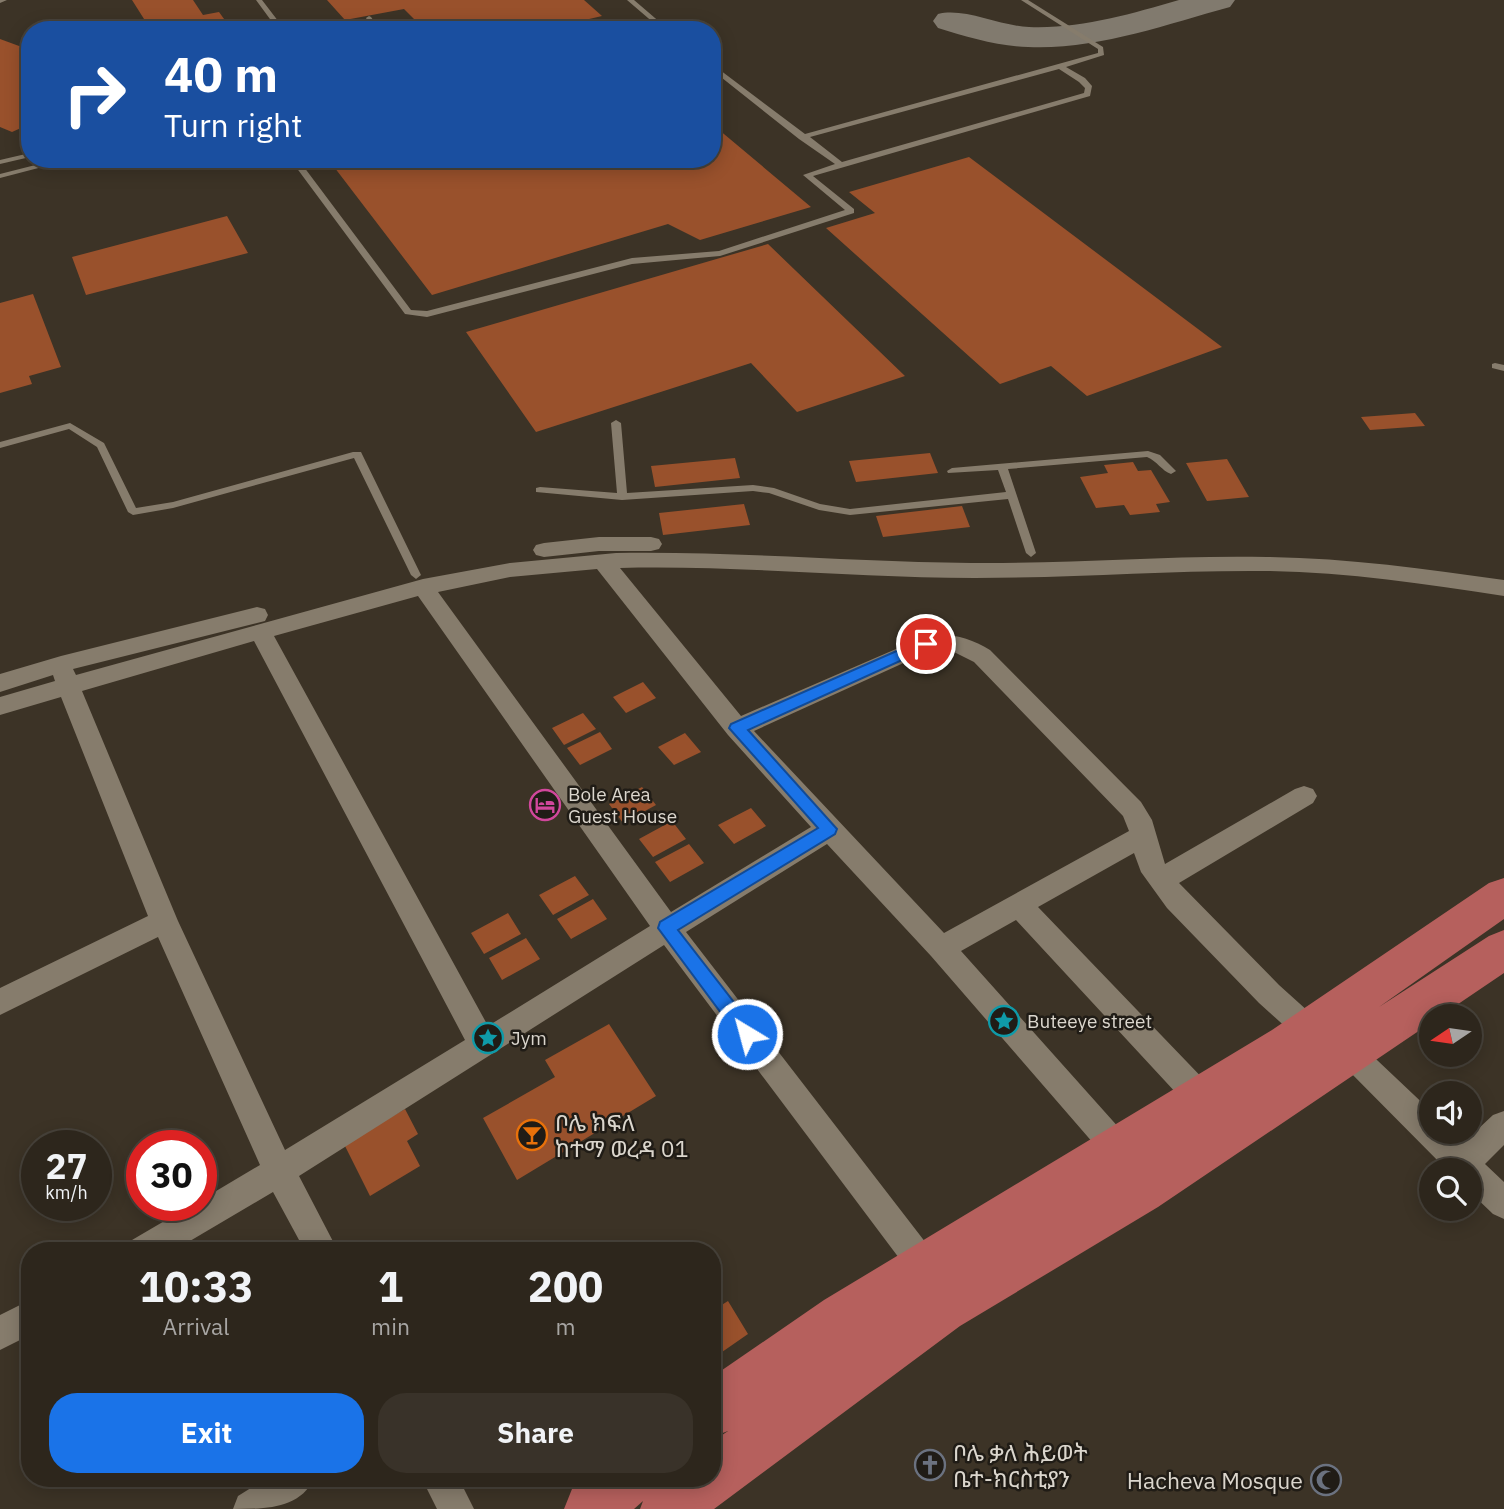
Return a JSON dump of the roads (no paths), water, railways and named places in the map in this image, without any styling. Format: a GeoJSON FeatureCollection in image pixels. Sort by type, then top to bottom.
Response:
{"type":"FeatureCollection","features":[{"type":"Feature","properties":{"kind":"main road"},"geometry":{"type":"LineString","coordinates":[[721,1469],[942,1308],[1141,1190],[1329,1041],[1504,896]]}},
{"type":"Feature","properties":{"kind":"main road"},"geometry":{"type":"LineString","coordinates":[[721,1404],[842,1318],[1200,1098],[1329,1041],[1504,949]]}},
{"type":"Feature","properties":{"kind":"main road"},"geometry":{"type":"LineString","coordinates":[[592,1509],[617,1487]]}},
{"type":"Feature","properties":{"kind":"main road"},"geometry":{"type":"LineString","coordinates":[[668,1509],[697,1487]]}},
{"type":"Feature","properties":{"kind":"street"},"geometry":{"type":"LineString","coordinates":[[0,684],[64,675],[260,631],[507,555],[599,544],[773,548],[918,556],[1264,550],[1353,555],[1504,575]]}},
{"type":"Feature","properties":{"kind":"street"},"geometry":{"type":"LineString","coordinates":[[0,706],[64,675],[419,581],[603,562],[677,558],[773,560],[934,570],[1202,564],[1308,565],[1358,567],[1504,588]]}},
{"type":"Feature","properties":{"kind":"street"},"geometry":{"type":"LineString","coordinates":[[603,562],[737,728],[941,948],[1118,1149]]}},
{"type":"Feature","properties":{"kind":"street"},"geometry":{"type":"LineString","coordinates":[[419,581],[667,928],[925,1267]]}},
{"type":"Feature","properties":{"kind":"street"},"geometry":{"type":"LineString","coordinates":[[260,631],[482,1044]]}},
{"type":"Feature","properties":{"kind":"street"},"geometry":{"type":"LineString","coordinates":[[737,728],[926,644],[954,641],[982,656],[1132,809],[1144,835],[1150,864],[1160,880],[1250,975],[1329,1041],[1456,1158]]}},
{"type":"Feature","properties":{"kind":"street"},"geometry":{"type":"LineString","coordinates":[[64,675],[164,920],[316,1242]]}},
{"type":"Feature","properties":{"kind":"street"},"geometry":{"type":"LineString","coordinates":[[1160,880],[1304,796]]}},
{"type":"Feature","properties":{"kind":"street"},"geometry":{"type":"LineString","coordinates":[[159,1242],[281,1172],[829,829]]}},
{"type":"Feature","properties":{"kind":"street"},"geometry":{"type":"LineString","coordinates":[[941,948],[1144,835]]}},
{"type":"Feature","properties":{"kind":"street"},"geometry":{"type":"LineString","coordinates":[[1018,904],[1200,1098]]}},
{"type":"Feature","properties":{"kind":"street"},"geometry":{"type":"LineString","coordinates":[[0,1002],[164,920]]}},
{"type":"Feature","properties":{"kind":"street"},"geometry":{"type":"LineString","coordinates":[[1476,1158],[1504,1125]]}},
{"type":"Feature","properties":{"kind":"street"},"geometry":{"type":"LineString","coordinates":[[1482,1182],[1504,1203]]}},
{"type":"Feature","properties":{"kind":"street"},"geometry":{"type":"LineString","coordinates":[[0,1334],[21,1321]]}},
{"type":"Feature","properties":{"kind":"street"},"geometry":{"type":"LineString","coordinates":[[251,1509],[284,1487]]}},
{"type":"Feature","properties":{"kind":"street"},"geometry":{"type":"LineString","coordinates":[[444,1487],[456,1509]]}},
{"type":"Feature","properties":{"kind":"lane"},"geometry":{"type":"LineString","coordinates":[[259,0],[275,21]]}},
{"type":"Feature","properties":{"kind":"lane"},"geometry":{"type":"LineString","coordinates":[[630,0],[655,21]]}},
{"type":"Feature","properties":{"kind":"lane"},"geometry":{"type":"LineString","coordinates":[[802,137],[1096,58],[1102,54],[1101,48],[1024,0]]}},
{"type":"Feature","properties":{"kind":"lane"},"geometry":{"type":"LineString","coordinates":[[300,168],[328,209],[408,312],[427,314],[632,261],[720,253],[851,211],[807,175],[1087,94],[1089,88],[1082,80],[1060,67]]}},
{"type":"Feature","properties":{"kind":"lane"},"geometry":{"type":"LineString","coordinates":[[721,73],[841,165]]}},
{"type":"Feature","properties":{"kind":"lane"},"geometry":{"type":"LineString","coordinates":[[0,162],[21,157]]}},
{"type":"Feature","properties":{"kind":"lane"},"geometry":{"type":"LineString","coordinates":[[0,176],[32,168]]}},
{"type":"Feature","properties":{"kind":"lane"},"geometry":{"type":"LineString","coordinates":[[616,424],[622,497]]}},
{"type":"Feature","properties":{"kind":"lane"},"geometry":{"type":"LineString","coordinates":[[0,445],[71,426],[101,445],[133,512],[173,505],[357,454],[419,581]]}},
{"type":"Feature","properties":{"kind":"lane"},"geometry":{"type":"LineString","coordinates":[[952,471],[1148,454],[1156,457],[1171,471]]}},
{"type":"Feature","properties":{"kind":"lane"},"geometry":{"type":"LineString","coordinates":[[1002,466],[1031,553]]}},
{"type":"Feature","properties":{"kind":"lane"},"geometry":{"type":"LineString","coordinates":[[540,490],[622,497],[770,489],[819,507],[850,512],[1013,495]]}},
{"type":"Feature","properties":{"kind":"place","name":"Bole Area Guest House"},"geometry":{"type":"Point","coordinates":[545,805]}},
{"type":"Feature","properties":{"kind":"place","name":"Buteeye street"},"geometry":{"type":"Point","coordinates":[1004,1021]}},
{"type":"Feature","properties":{"kind":"place","name":"Jym"},"geometry":{"type":"Point","coordinates":[488,1038]}},
{"type":"Feature","properties":{"kind":"place","name":"ቦሌ ክፍለ ከተማ ወረዳ 01"},"geometry":{"type":"Point","coordinates":[532,1135]}},
{"type":"Feature","properties":{"kind":"place","name":"ቦሌ ቃለ ሕይወት ቤተ-ክርስቲያን"},"geometry":{"type":"Point","coordinates":[930,1465]}},
{"type":"Feature","properties":{"kind":"place","name":"Hacheva Mosque"},"geometry":{"type":"Point","coordinates":[1326,1480]}}]}
